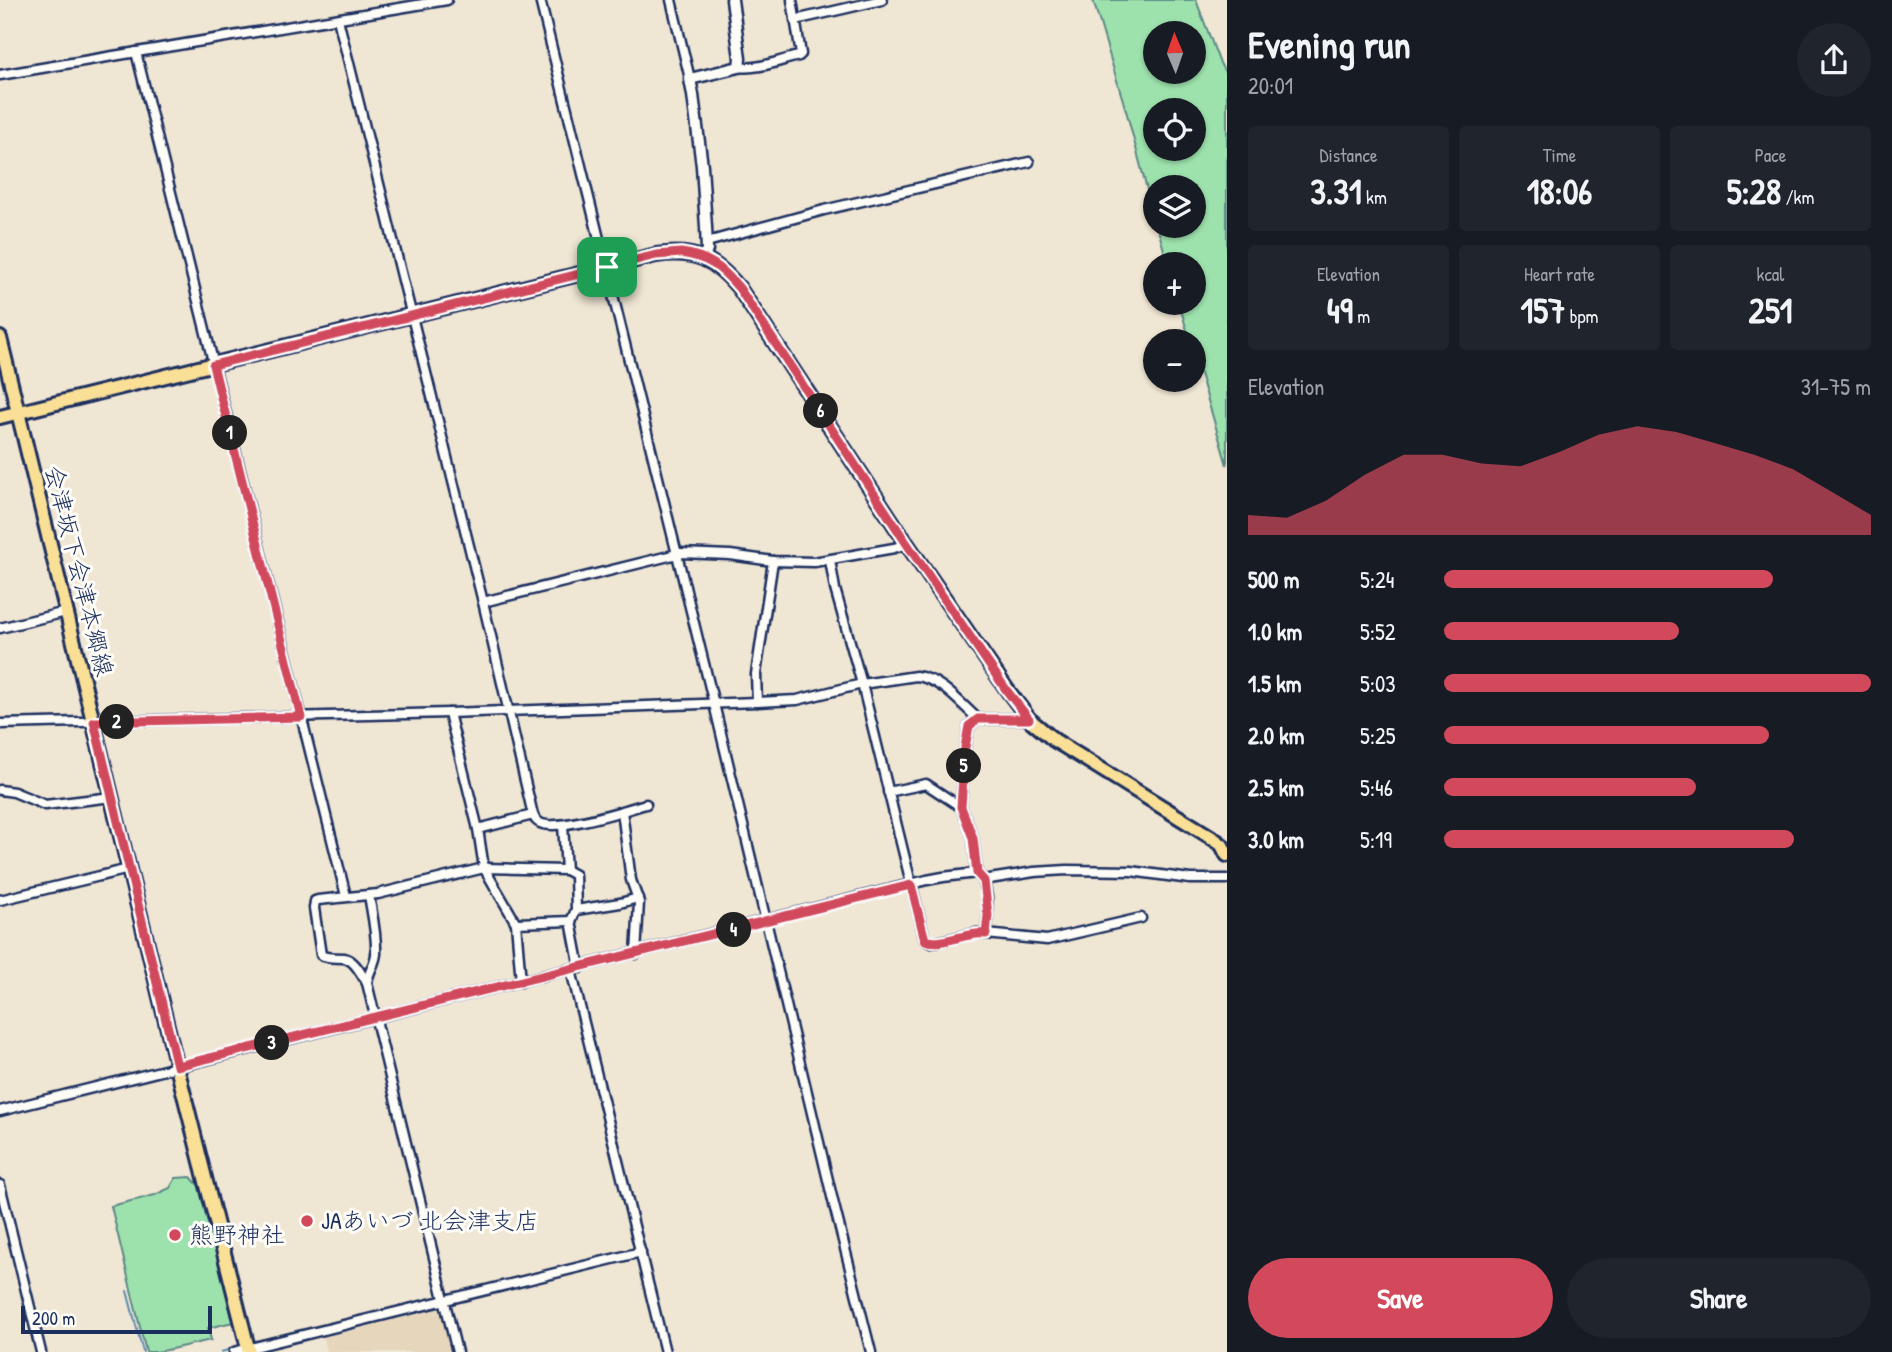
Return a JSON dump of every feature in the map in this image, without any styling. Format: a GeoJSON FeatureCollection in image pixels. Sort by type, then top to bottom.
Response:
{"type":"FeatureCollection","features":[{"type":"Feature","properties":{"kind":"main road"},"geometry":{"type":"LineString","coordinates":[[0,417],[668,253],[703,257],[726,272],[739,288],[907,544],[1029,719],[1054,740],[1156,802],[1225,849]]}},
{"type":"Feature","properties":{"kind":"main road","name":"会津坂下会津本郷線"},"geometry":{"type":"LineString","coordinates":[[0,338],[249,1350]]}},
{"type":"Feature","properties":{"kind":"street"},"geometry":{"type":"LineString","coordinates":[[0,75],[447,0]]}},
{"type":"Feature","properties":{"kind":"street"},"geometry":{"type":"LineString","coordinates":[[540,0],[871,1352]]}},
{"type":"Feature","properties":{"kind":"street"},"geometry":{"type":"LineString","coordinates":[[671,0],[693,95],[702,166],[707,242],[703,257]]}},
{"type":"Feature","properties":{"kind":"street"},"geometry":{"type":"LineString","coordinates":[[732,0],[739,67]]}},
{"type":"Feature","properties":{"kind":"street"},"geometry":{"type":"LineString","coordinates":[[690,79],[799,56],[801,54],[792,0]]}},
{"type":"Feature","properties":{"kind":"street"},"geometry":{"type":"LineString","coordinates":[[795,20],[882,0]]}},
{"type":"Feature","properties":{"kind":"street"},"geometry":{"type":"LineString","coordinates":[[338,19],[483,602],[533,815],[543,825],[563,825],[646,804]]}},
{"type":"Feature","properties":{"kind":"street"},"geometry":{"type":"LineString","coordinates":[[136,52],[346,896]]}},
{"type":"Feature","properties":{"kind":"street"},"geometry":{"type":"LineString","coordinates":[[707,242],[824,210],[1029,162]]}},
{"type":"Feature","properties":{"kind":"street"},"geometry":{"type":"LineString","coordinates":[[483,602],[681,553],[814,562],[907,544]]}},
{"type":"Feature","properties":{"kind":"street"},"geometry":{"type":"LineString","coordinates":[[830,560],[835,589],[862,684],[925,940],[932,943],[976,933],[1046,940],[1142,918]]}},
{"type":"Feature","properties":{"kind":"street"},"geometry":{"type":"LineString","coordinates":[[757,702],[756,674],[773,561]]}},
{"type":"Feature","properties":{"kind":"street"},"geometry":{"type":"LineString","coordinates":[[0,628],[66,612]]}},
{"type":"Feature","properties":{"kind":"street"},"geometry":{"type":"LineString","coordinates":[[0,724],[449,713],[797,700],[898,677],[923,676],[948,692],[978,719]]}},
{"type":"Feature","properties":{"kind":"street"},"geometry":{"type":"LineString","coordinates":[[449,713],[478,829],[484,868],[516,923],[522,982]]}},
{"type":"Feature","properties":{"kind":"street"},"geometry":{"type":"LineString","coordinates":[[986,934],[988,906],[973,838],[961,807],[969,726],[978,719],[1029,719]]}},
{"type":"Feature","properties":{"kind":"street"},"geometry":{"type":"LineString","coordinates":[[888,792],[926,784],[961,807]]}},
{"type":"Feature","properties":{"kind":"street"},"geometry":{"type":"LineString","coordinates":[[0,790],[14,792],[46,805],[112,797]]}},
{"type":"Feature","properties":{"kind":"street"},"geometry":{"type":"LineString","coordinates":[[622,811],[631,880],[638,898],[636,954]]}},
{"type":"Feature","properties":{"kind":"street"},"geometry":{"type":"LineString","coordinates":[[478,829],[533,815]]}},
{"type":"Feature","properties":{"kind":"street"},"geometry":{"type":"LineString","coordinates":[[563,825],[566,870]]}},
{"type":"Feature","properties":{"kind":"street"},"geometry":{"type":"LineString","coordinates":[[367,983],[350,961],[321,955],[314,908],[316,901],[369,895],[484,868],[566,870],[575,875],[576,910],[571,922],[576,969],[665,1352]]}},
{"type":"Feature","properties":{"kind":"street"},"geometry":{"type":"LineString","coordinates":[[0,900],[129,869]]}},
{"type":"Feature","properties":{"kind":"street"},"geometry":{"type":"LineString","coordinates":[[0,1111],[943,877],[1063,870],[1131,871],[1190,879],[1227,879]]}},
{"type":"Feature","properties":{"kind":"street"},"geometry":{"type":"LineString","coordinates":[[369,895],[376,956],[367,983],[457,1352]]}},
{"type":"Feature","properties":{"kind":"street"},"geometry":{"type":"LineString","coordinates":[[576,910],[638,898]]}},
{"type":"Feature","properties":{"kind":"street"},"geometry":{"type":"LineString","coordinates":[[516,923],[571,922]]}},
{"type":"Feature","properties":{"kind":"street"},"geometry":{"type":"LineString","coordinates":[[0,1185],[41,1352]]}},
{"type":"Feature","properties":{"kind":"street"},"geometry":{"type":"LineString","coordinates":[[234,1352],[641,1252]]}},
{"type":"Feature","properties":{"kind":"shaded area"},"geometry":{"type":"Polygon","coordinates":[[[438,1309],[441,1311],[451,1352],[327,1352],[324,1337],[438,1309]]]}},
{"type":"Feature","properties":{"kind":"green space"},"geometry":{"type":"Polygon","coordinates":[[[1093,0],[1196,0],[1204,21],[1143,21],[1143,84],[1206,84],[1206,27],[1227,76],[1227,465],[1205,392],[1206,329],[1187,329],[1182,315],[1206,315],[1206,252],[1165,252],[1160,238],[1206,238],[1206,175],[1143,175],[1093,0]]]}},
{"type":"Feature","properties":{"kind":"green space"},"geometry":{"type":"Polygon","coordinates":[[[191,1177],[200,1185],[233,1322],[208,1328],[211,1340],[158,1352],[146,1352],[111,1206],[155,1195],[170,1188],[176,1178],[191,1177]]]}},
{"type":"Feature","properties":{"kind":"waterway"},"geometry":{"type":"LineString","coordinates":[[127,1291],[143,1352]]}},
{"type":"Feature","properties":{"kind":"waterway"},"geometry":{"type":"LineString","coordinates":[[221,1352],[232,1349]]}},
{"type":"Feature","properties":{"kind":"place","name":"JAあいづ 北会津支店"},"geometry":{"type":"Point","coordinates":[307,1221]}},
{"type":"Feature","properties":{"kind":"place","name":"熊野神社"},"geometry":{"type":"Point","coordinates":[175,1235]}},
{"type":"Feature","properties":{"kind":"route"},"geometry":{"type":"LineString","coordinates":[[681,253],[703,257],[726,272],[907,544],[1029,719],[978,719],[969,726],[961,807],[973,838],[977,873],[984,881],[988,915],[986,934],[976,933],[932,943],[925,940],[911,885],[177,1066],[94,722],[301,717],[213,365],[607,267],[656,255],[681,253]]}}]}
